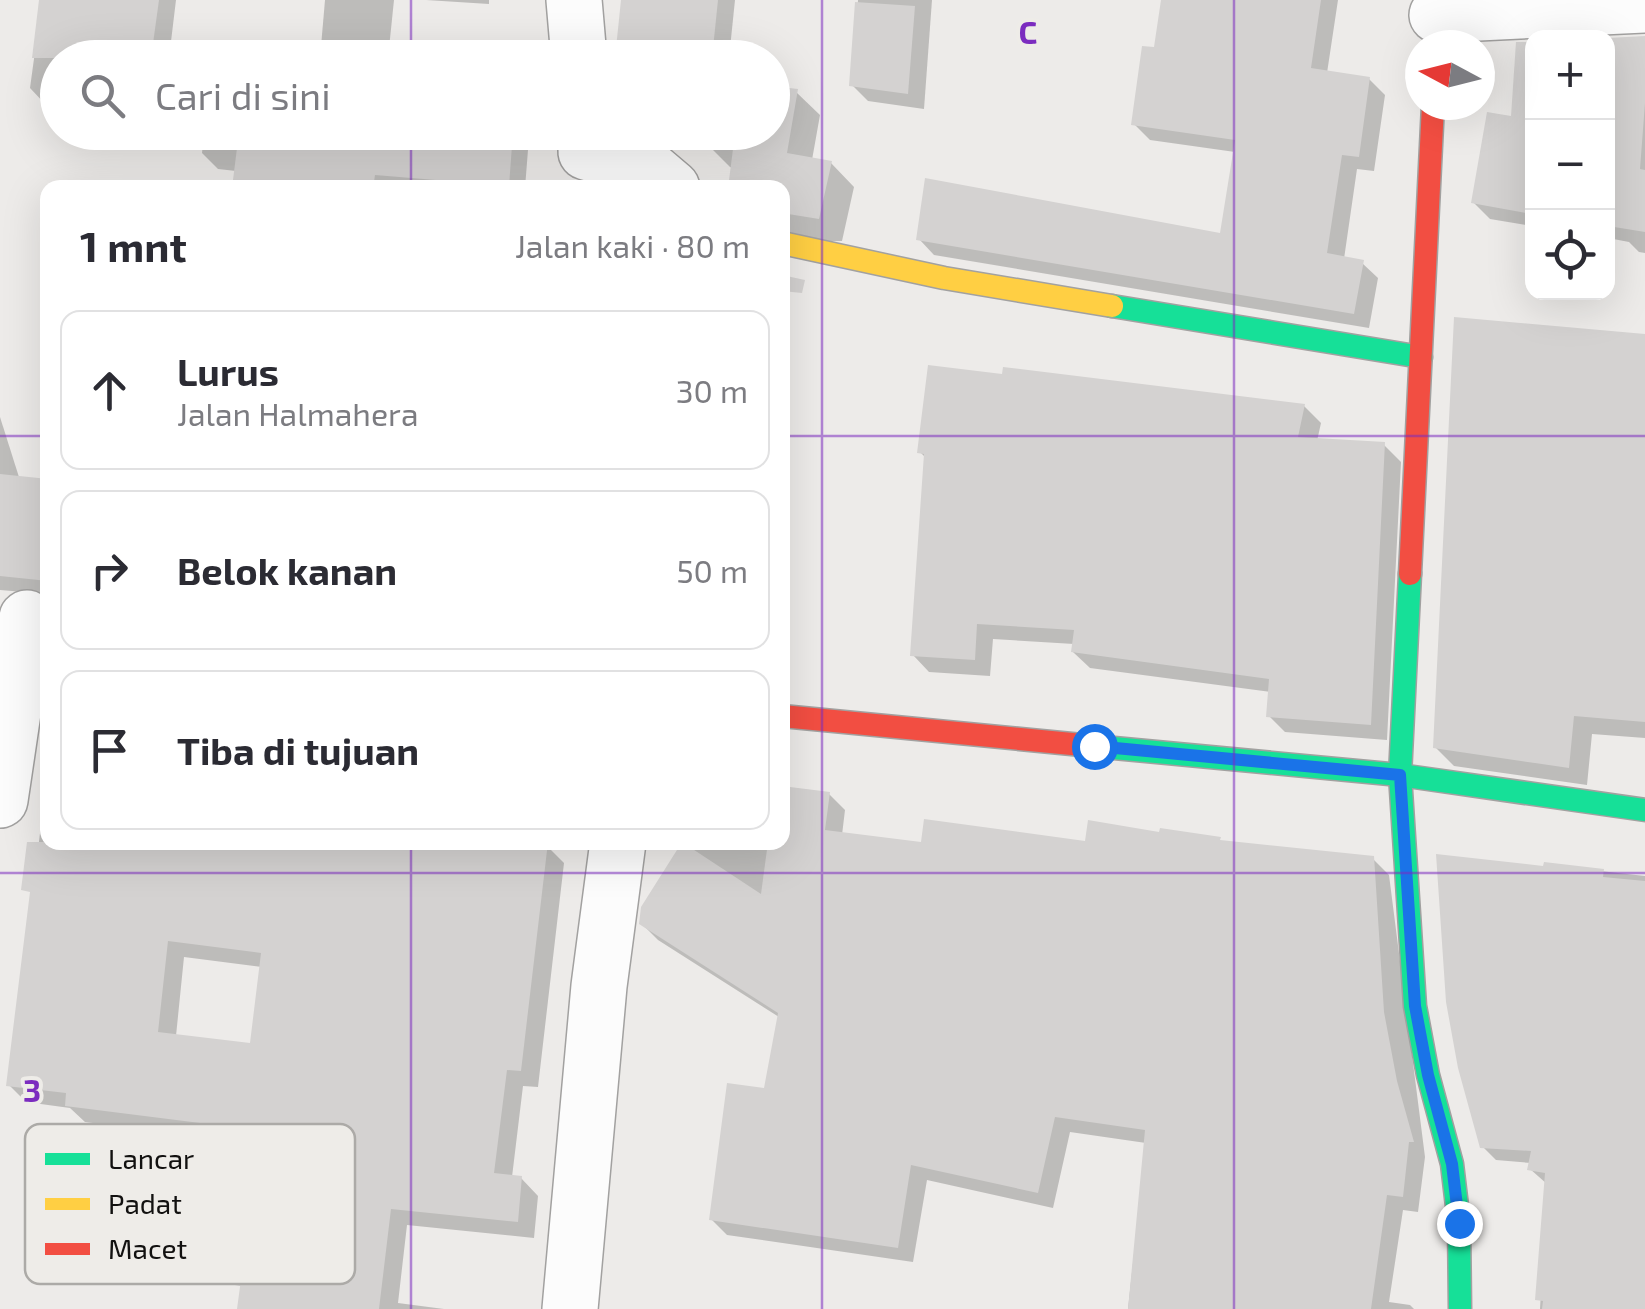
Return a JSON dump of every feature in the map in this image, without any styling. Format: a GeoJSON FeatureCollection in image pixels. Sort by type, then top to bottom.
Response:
{"type":"FeatureCollection","features":[{"type":"Feature","properties":{"kind":"street"},"geometry":{"type":"LineString","coordinates":[[574,0],[577,40]]}},
{"type":"Feature","properties":{"kind":"street"},"geometry":{"type":"LineString","coordinates":[[1437,20],[1645,5]]}},
{"type":"Feature","properties":{"kind":"street"},"geometry":{"type":"LineString","coordinates":[[1432,120],[1400,775],[1415,1006],[1428,1075],[1452,1164],[1459,1223],[1460,1309]]}},
{"type":"Feature","properties":{"kind":"street"},"geometry":{"type":"LineString","coordinates":[[586,157],[652,171],[663,180]]}},
{"type":"Feature","properties":{"kind":"street"},"geometry":{"type":"LineString","coordinates":[[790,245],[944,278],[1421,357]]}},
{"type":"Feature","properties":{"kind":"street"},"geometry":{"type":"LineString","coordinates":[[0,800],[25,618]]}},
{"type":"Feature","properties":{"kind":"street"},"geometry":{"type":"LineString","coordinates":[[790,717],[1400,775],[1645,810]]}},
{"type":"Feature","properties":{"kind":"street"},"geometry":{"type":"LineString","coordinates":[[570,1309],[599,986],[617,850]]}},
{"type":"Feature","properties":{"kind":"building"},"geometry":{"type":"Polygon","coordinates":[[[39,0],[159,0],[153,40],[40,40],[40,58],[32,58],[39,0]]]}},
{"type":"Feature","properties":{"kind":"building"},"geometry":{"type":"Polygon","coordinates":[[[621,0],[718,0],[714,40],[617,40],[621,0]]]}},
{"type":"Feature","properties":{"kind":"building"},"geometry":{"type":"Polygon","coordinates":[[[1161,0],[1321,0],[1311,68],[1370,77],[1359,157],[1342,155],[1327,253],[1364,260],[1354,314],[916,240],[925,178],[1220,233],[1235,140],[1131,125],[1142,46],[1154,47],[1161,0]]]}},
{"type":"Feature","properties":{"kind":"building"},"geometry":{"type":"Polygon","coordinates":[[[855,2],[915,6],[908,94],[849,86],[855,2]]]}},
{"type":"Feature","properties":{"kind":"building"},"geometry":{"type":"Polygon","coordinates":[[[1645,36],[1640,169],[1645,170],[1645,232],[1615,227],[1615,38],[1645,36]]]}},
{"type":"Feature","properties":{"kind":"building"},"geometry":{"type":"Polygon","coordinates":[[[1516,42],[1525,42],[1525,213],[1471,203],[1486,120],[1495,120],[1495,113],[1511,116],[1516,42]]]}},
{"type":"Feature","properties":{"kind":"building"},"geometry":{"type":"Polygon","coordinates":[[[790,88],[798,89],[790,136],[790,88]]]}},
{"type":"Feature","properties":{"kind":"building"},"geometry":{"type":"Polygon","coordinates":[[[237,150],[512,150],[509,180],[375,175],[374,180],[233,180],[237,150]]]}},
{"type":"Feature","properties":{"kind":"building"},"geometry":{"type":"Polygon","coordinates":[[[733,150],[788,150],[787,153],[832,161],[819,219],[790,214],[790,180],[729,180],[733,150]]]}},
{"type":"Feature","properties":{"kind":"building"},"geometry":{"type":"Polygon","coordinates":[[[790,277],[805,280],[802,293],[790,292],[790,277]]]}},
{"type":"Feature","properties":{"kind":"building"},"geometry":{"type":"Polygon","coordinates":[[[1454,317],[1645,334],[1645,722],[1574,716],[1569,768],[1433,748],[1454,317]]]}},
{"type":"Feature","properties":{"kind":"building"},"geometry":{"type":"Polygon","coordinates":[[[928,365],[1002,374],[1003,367],[1305,404],[1298,437],[1385,442],[1371,725],[1266,717],[1269,679],[1071,652],[1074,630],[977,624],[975,660],[910,656],[924,454],[917,453],[928,365]]]}},
{"type":"Feature","properties":{"kind":"building"},"geometry":{"type":"Polygon","coordinates":[[[0,474],[40,478],[40,580],[0,576],[0,474]]]}},
{"type":"Feature","properties":{"kind":"building"},"geometry":{"type":"Polygon","coordinates":[[[790,787],[830,792],[825,830],[921,842],[924,819],[1085,841],[1088,820],[1221,837],[1220,840],[1374,856],[1384,1012],[1414,1142],[1409,1142],[1403,1197],[1387,1195],[1371,1309],[1128,1309],[1145,1130],[1055,1117],[1038,1193],[911,1165],[898,1248],[709,1220],[727,1083],[764,1088],[778,1013],[639,924],[641,907],[677,850],[694,850],[761,894],[767,850],[790,850],[790,787]]]}},
{"type":"Feature","properties":{"kind":"building"},"geometry":{"type":"Polygon","coordinates":[[[27,842],[40,842],[40,850],[547,850],[521,1071],[507,1070],[494,1173],[522,1176],[518,1222],[391,1209],[379,1309],[237,1309],[240,1284],[355,1284],[355,1124],[208,1124],[65,1106],[66,1093],[6,1086],[30,892],[21,890],[27,842]],[[168,941],[158,1032],[250,1043],[261,953],[168,941]]]}},
{"type":"Feature","properties":{"kind":"building"},"geometry":{"type":"Polygon","coordinates":[[[1436,854],[1604,869],[1603,877],[1645,881],[1645,1309],[1542,1309],[1543,1301],[1535,1300],[1545,1173],[1527,1170],[1531,1151],[1480,1148],[1458,1068],[1446,1002],[1436,854]]]}},
{"type":"Feature","properties":{"kind":"traffic: fast"},"geometry":{"type":"LineString","coordinates":[[1112,306],[1421,357]]}},
{"type":"Feature","properties":{"kind":"traffic: fast"},"geometry":{"type":"LineString","coordinates":[[1410,574],[1400,775],[1415,1006],[1428,1075],[1452,1164],[1459,1223],[1460,1309]]}},
{"type":"Feature","properties":{"kind":"traffic: fast"},"geometry":{"type":"LineString","coordinates":[[1082,745],[1400,775],[1645,810]]}},
{"type":"Feature","properties":{"kind":"traffic: slow"},"geometry":{"type":"LineString","coordinates":[[790,245],[944,278],[1112,306]]}},
{"type":"Feature","properties":{"kind":"traffic: jam"},"geometry":{"type":"LineString","coordinates":[[1410,574],[1432,120]]}},
{"type":"Feature","properties":{"kind":"traffic: jam"},"geometry":{"type":"LineString","coordinates":[[790,717],[1082,745]]}},
{"type":"Feature","properties":{"kind":"route"},"geometry":{"type":"LineString","coordinates":[[1094,746],[1400,775],[1415,1006],[1428,1075],[1452,1164],[1459,1223]]}}]}
